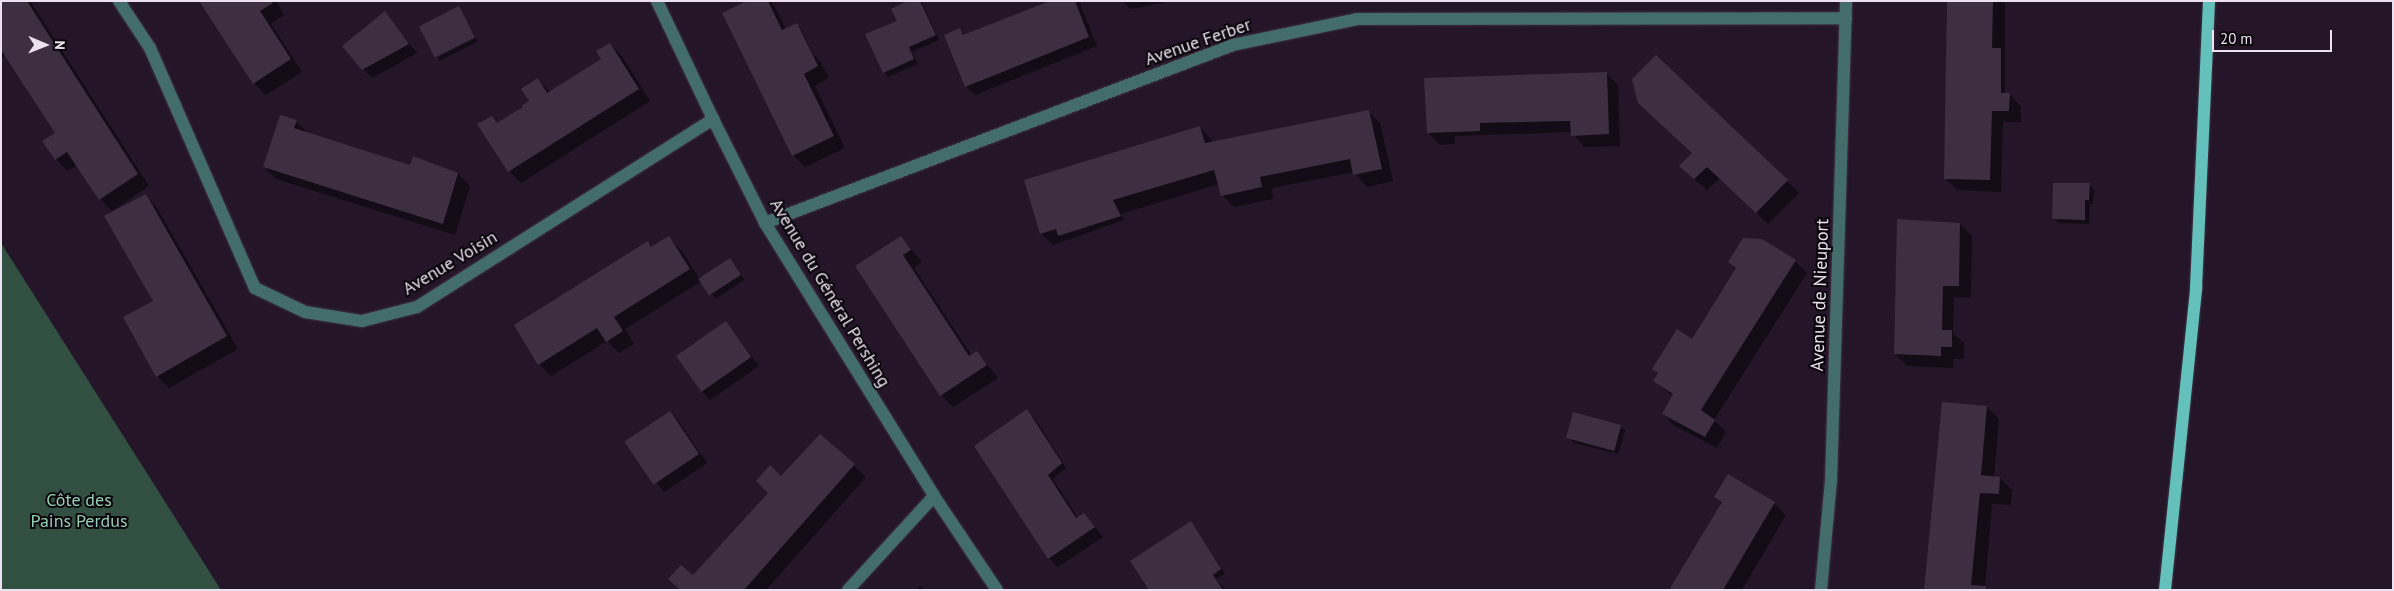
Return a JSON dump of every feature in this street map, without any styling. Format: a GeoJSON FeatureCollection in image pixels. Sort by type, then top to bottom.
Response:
{"type":"FeatureCollection","features":[{"type":"Feature","properties":{"kind":"main road"},"geometry":{"type":"LineString","coordinates":[[2165,590],[2196,288],[2209,1]]}},
{"type":"Feature","properties":{"kind":"street","name":"Avenue Voisin"},"geometry":{"type":"LineString","coordinates":[[118,1],[150,48],[255,288],[305,312],[362,322],[417,307],[712,119]]}},
{"type":"Feature","properties":{"kind":"street","name":"Avenue du Général Pershing"},"geometry":{"type":"LineString","coordinates":[[657,1],[712,119],[765,223],[934,496],[997,590]]}},
{"type":"Feature","properties":{"kind":"street","name":"Avenue de Nieuport"},"geometry":{"type":"LineString","coordinates":[[1821,590],[1831,481],[1846,1]]}},
{"type":"Feature","properties":{"kind":"street","name":"Avenue Ferber"},"geometry":{"type":"LineString","coordinates":[[765,223],[1233,45],[1357,19],[1846,18]]}},
{"type":"Feature","properties":{"kind":"street"},"geometry":{"type":"LineString","coordinates":[[848,590],[934,496]]}},
{"type":"Feature","properties":{"kind":"green space","name":"Côte des Pains Perdus"},"geometry":{"type":"Polygon","coordinates":[[[1,243],[221,590],[1,590],[1,243]]]}},
{"type":"Feature","properties":{"kind":"building"},"geometry":{"type":"Polygon","coordinates":[[[1,1],[27,1],[138,174],[99,200],[67,152],[55,160],[42,141],[55,133],[1,50],[1,1]]]}},
{"type":"Feature","properties":{"kind":"building"},"geometry":{"type":"Polygon","coordinates":[[[199,1],[272,1],[273,3],[260,11],[291,59],[253,84],[199,1]]]}},
{"type":"Feature","properties":{"kind":"building"},"geometry":{"type":"Polygon","coordinates":[[[747,1],[768,1],[782,30],[797,23],[818,66],[804,74],[834,136],[792,156],[722,13],[747,1]]]}},
{"type":"Feature","properties":{"kind":"building"},"geometry":{"type":"Polygon","coordinates":[[[907,1],[920,1],[936,35],[909,47],[914,59],[883,73],[865,34],[897,21],[891,9],[907,1]]]}},
{"type":"Feature","properties":{"kind":"building"},"geometry":{"type":"Polygon","coordinates":[[[1050,1],[1075,1],[1089,37],[965,87],[944,35],[960,28],[963,35],[1050,1]]]}},
{"type":"Feature","properties":{"kind":"building"},"geometry":{"type":"Polygon","coordinates":[[[1947,1],[1993,1],[1992,48],[2001,48],[2001,93],[2010,93],[2009,111],[1992,111],[1990,180],[1944,179],[1947,1]]]}},
{"type":"Feature","properties":{"kind":"building"},"geometry":{"type":"Polygon","coordinates":[[[459,6],[475,37],[435,58],[419,26],[459,6]]]}},
{"type":"Feature","properties":{"kind":"building"},"geometry":{"type":"Polygon","coordinates":[[[385,11],[409,44],[362,70],[342,46],[385,11]]]}},
{"type":"Feature","properties":{"kind":"building"},"geometry":{"type":"Polygon","coordinates":[[[610,43],[639,89],[508,172],[477,124],[492,116],[497,123],[523,107],[522,105],[529,101],[521,89],[538,78],[547,93],[601,59],[596,51],[610,43]]]}},
{"type":"Feature","properties":{"kind":"building"},"geometry":{"type":"Polygon","coordinates":[[[1656,55],[1788,180],[1756,213],[1707,167],[1694,179],[1679,166],[1692,153],[1638,103],[1632,79],[1656,55]]]}},
{"type":"Feature","properties":{"kind":"building"},"geometry":{"type":"Polygon","coordinates":[[[1607,72],[1609,134],[1571,136],[1570,121],[1480,123],[1480,131],[1427,133],[1424,78],[1607,72]]]}},
{"type":"Feature","properties":{"kind":"building"},"geometry":{"type":"Polygon","coordinates":[[[1369,110],[1382,169],[1353,175],[1350,159],[1260,177],[1262,187],[1221,196],[1214,170],[1113,200],[1121,216],[1058,236],[1056,229],[1040,234],[1024,180],[1200,126],[1205,143],[1369,110]]]}},
{"type":"Feature","properties":{"kind":"building"},"geometry":{"type":"Polygon","coordinates":[[[280,115],[297,120],[294,128],[410,165],[413,156],[458,173],[443,224],[263,167],[280,115]]]}},
{"type":"Feature","properties":{"kind":"building"},"geometry":{"type":"Polygon","coordinates":[[[2053,183],[2090,183],[2089,200],[2085,200],[2085,220],[2052,219],[2053,183]]]}},
{"type":"Feature","properties":{"kind":"building"},"geometry":{"type":"Polygon","coordinates":[[[146,194],[227,336],[156,377],[123,317],[153,301],[104,216],[146,194]]]}},
{"type":"Feature","properties":{"kind":"building"},"geometry":{"type":"Polygon","coordinates":[[[1897,219],[1960,223],[1959,286],[1943,286],[1942,330],[1952,330],[1952,347],[1941,347],[1941,356],[1894,354],[1897,219]]]}},
{"type":"Feature","properties":{"kind":"building"},"geometry":{"type":"Polygon","coordinates":[[[669,236],[690,269],[614,317],[623,331],[606,342],[597,328],[538,365],[514,325],[648,241],[651,247],[669,236]]]}},
{"type":"Feature","properties":{"kind":"building"},"geometry":{"type":"Polygon","coordinates":[[[901,236],[911,250],[903,255],[969,356],[977,351],[987,365],[940,396],[855,266],[901,236]]]}},
{"type":"Feature","properties":{"kind":"building"},"geometry":{"type":"Polygon","coordinates":[[[1743,238],[1762,239],[1796,260],[1701,410],[1715,420],[1705,437],[1662,414],[1673,394],[1653,381],[1658,373],[1652,369],[1677,329],[1692,339],[1736,268],[1728,262],[1743,238]]]}},
{"type":"Feature","properties":{"kind":"building"},"geometry":{"type":"Polygon","coordinates":[[[730,258],[741,275],[709,295],[698,279],[730,258]]]}},
{"type":"Feature","properties":{"kind":"building"},"geometry":{"type":"Polygon","coordinates":[[[726,321],[751,357],[701,392],[676,356],[726,321]]]}},
{"type":"Feature","properties":{"kind":"building"},"geometry":{"type":"Polygon","coordinates":[[[1942,402],[1987,406],[1981,475],[2000,477],[1999,494],[1980,493],[1971,585],[1986,586],[1986,590],[1924,590],[1942,402]]]}},
{"type":"Feature","properties":{"kind":"building"},"geometry":{"type":"Polygon","coordinates":[[[1027,409],[1062,463],[1048,475],[1076,518],[1084,513],[1095,527],[1048,559],[974,446],[1027,409]]]}},
{"type":"Feature","properties":{"kind":"building"},"geometry":{"type":"Polygon","coordinates":[[[670,411],[699,454],[653,485],[624,442],[670,411]]]}},
{"type":"Feature","properties":{"kind":"building"},"geometry":{"type":"Polygon","coordinates":[[[1573,412],[1621,425],[1614,451],[1566,438],[1573,412]]]}},
{"type":"Feature","properties":{"kind":"building"},"geometry":{"type":"Polygon","coordinates":[[[820,434],[855,464],[744,590],[680,590],[668,579],[681,565],[693,575],[768,493],[756,481],[770,465],[781,476],[820,434]]]}},
{"type":"Feature","properties":{"kind":"building"},"geometry":{"type":"Polygon","coordinates":[[[1728,474],[1775,502],[1723,590],[1669,590],[1722,502],[1714,497],[1728,474]]]}},
{"type":"Feature","properties":{"kind":"building"},"geometry":{"type":"Polygon","coordinates":[[[1191,521],[1221,569],[1213,575],[1223,590],[1149,590],[1130,561],[1191,521]]]}}]}
